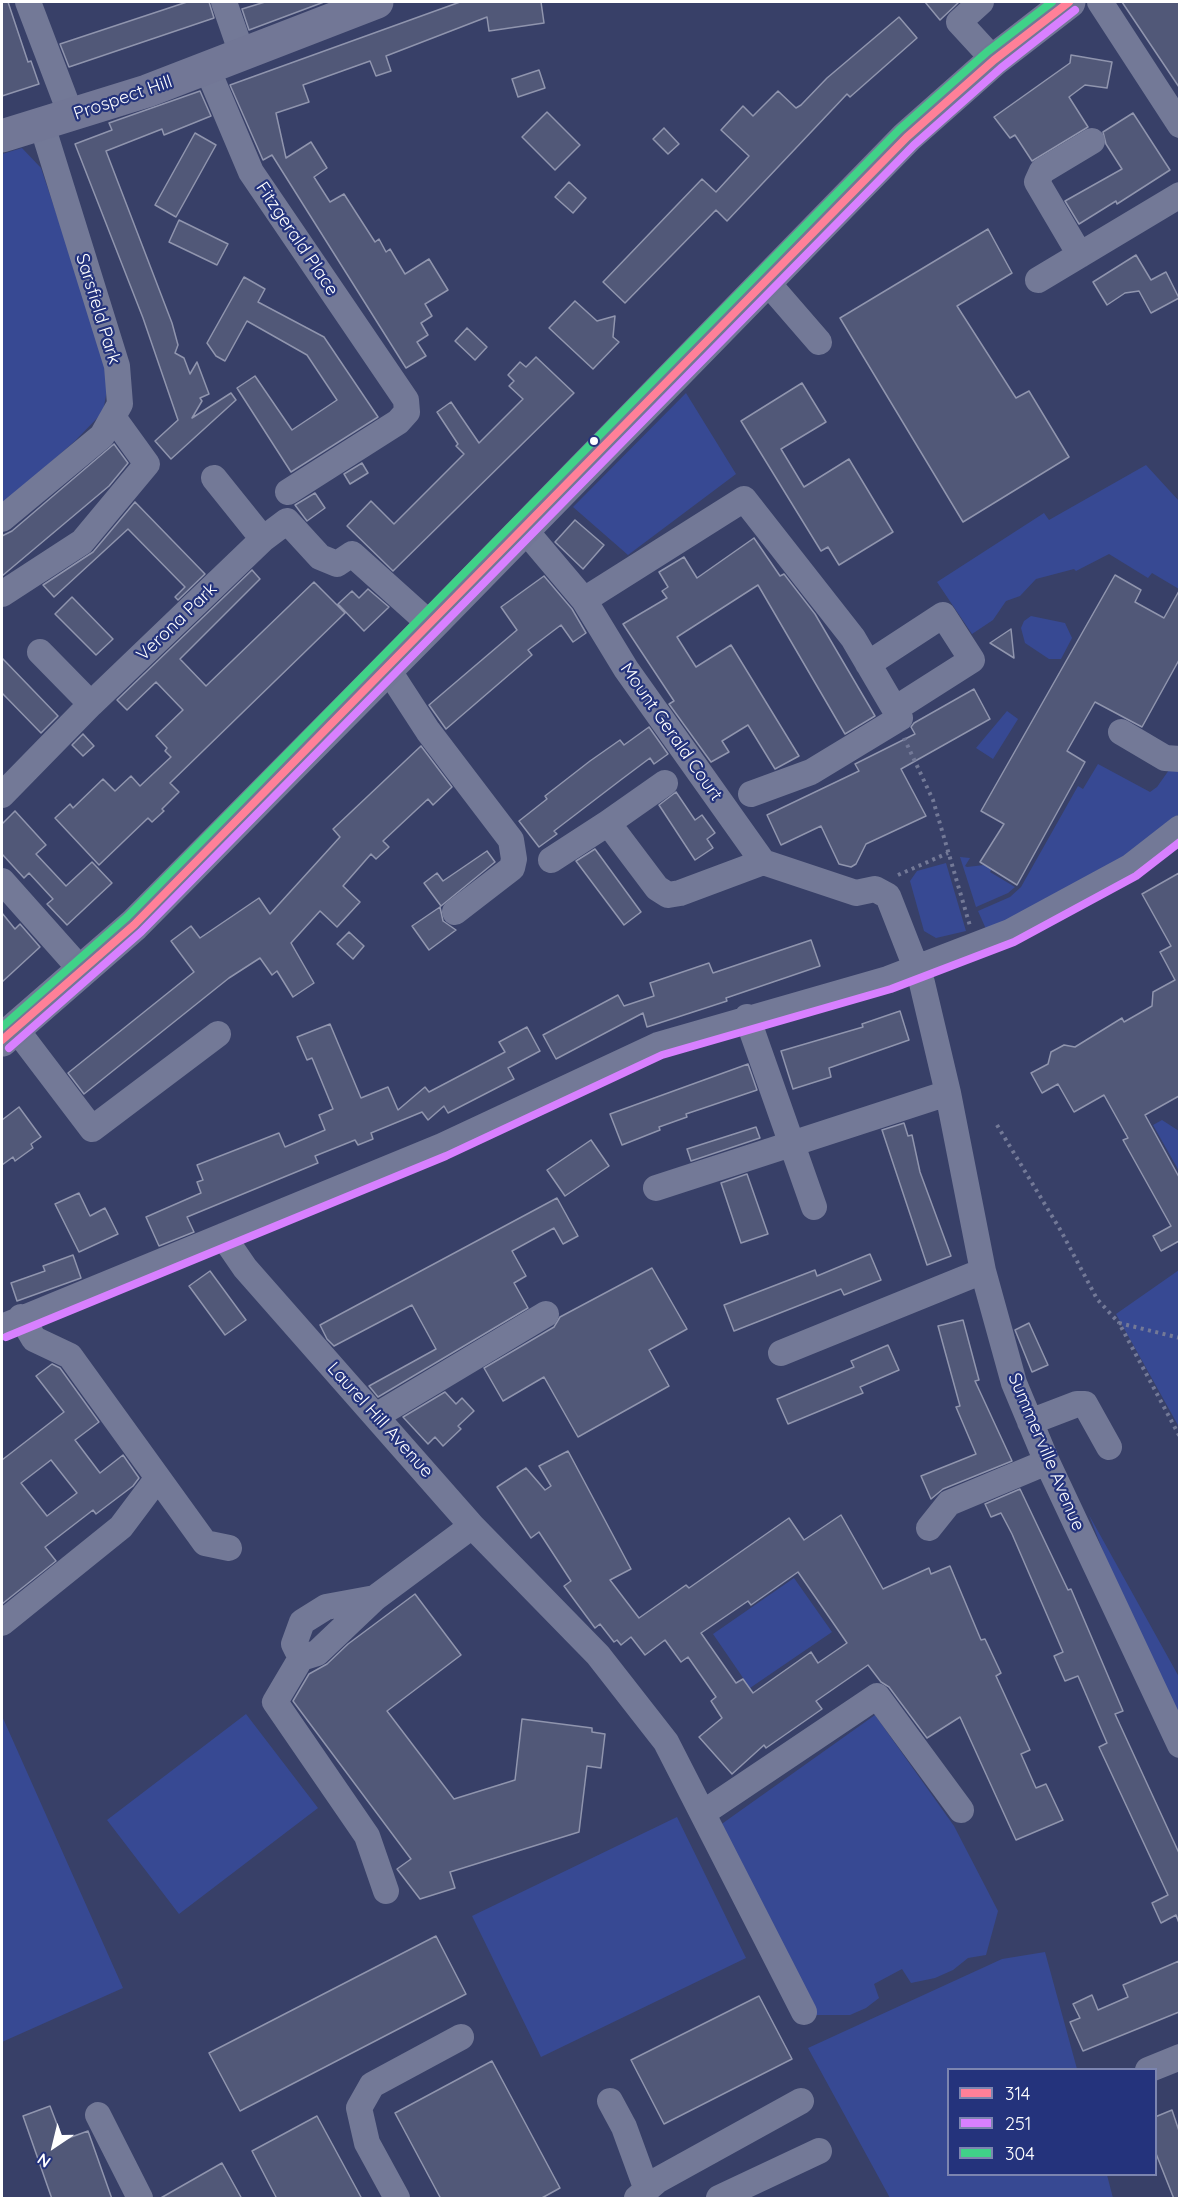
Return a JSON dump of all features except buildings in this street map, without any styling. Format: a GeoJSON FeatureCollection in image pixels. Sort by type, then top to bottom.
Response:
{"type":"FeatureCollection","features":[{"type":"Feature","properties":{"kind":"main road","name":"Prospect Hill"},"geometry":{"type":"LineString","coordinates":[[2,136],[56,120],[207,68],[377,2]]}},
{"type":"Feature","properties":{"kind":"main road"},"geometry":{"type":"LineString","coordinates":[[8,1035],[134,925],[431,625],[907,136],[994,60],[1069,2]]}},
{"type":"Feature","properties":{"kind":"street","name":"Sarsfield Park"},"geometry":{"type":"LineString","coordinates":[[2,519],[102,436],[120,404],[117,366],[28,2]]}},
{"type":"Feature","properties":{"kind":"street"},"geometry":{"type":"LineString","coordinates":[[224,2],[242,54]]}},
{"type":"Feature","properties":{"kind":"street"},"geometry":{"type":"LineString","coordinates":[[981,2],[959,22],[994,60]]}},
{"type":"Feature","properties":{"kind":"street"},"geometry":{"type":"LineString","coordinates":[[1100,2],[1179,125]]}},
{"type":"Feature","properties":{"kind":"street","name":"Fitzgerald Place"},"geometry":{"type":"LineString","coordinates":[[207,68],[251,172],[406,400],[407,412],[398,422],[288,492]]}},
{"type":"Feature","properties":{"kind":"street"},"geometry":{"type":"LineString","coordinates":[[1080,255],[1037,182],[1042,171],[1092,141]]}},
{"type":"Feature","properties":{"kind":"street"},"geometry":{"type":"LineString","coordinates":[[1038,280],[1179,195]]}},
{"type":"Feature","properties":{"kind":"street"},"geometry":{"type":"LineString","coordinates":[[766,282],[819,342]]}},
{"type":"Feature","properties":{"kind":"street"},"geometry":{"type":"LineString","coordinates":[[2,594],[82,542],[147,464],[113,417]]}},
{"type":"Feature","properties":{"kind":"street"},"geometry":{"type":"LineString","coordinates":[[214,477],[262,539]]}},
{"type":"Feature","properties":{"kind":"street"},"geometry":{"type":"LineString","coordinates":[[584,600],[744,499],[853,638],[896,715]]}},
{"type":"Feature","properties":{"kind":"street","name":"Verona Park"},"geometry":{"type":"LineString","coordinates":[[2,795],[91,704],[262,539],[287,521],[320,557],[337,564],[352,554],[431,625]]}},
{"type":"Feature","properties":{"kind":"street","name":"Mount Gerald Court"},"geometry":{"type":"LineString","coordinates":[[524,529],[584,600],[626,669],[763,862]]}},
{"type":"Feature","properties":{"kind":"street"},"geometry":{"type":"LineString","coordinates":[[751,794],[811,772],[972,660],[943,615],[868,664]]}},
{"type":"Feature","properties":{"kind":"street"},"geometry":{"type":"LineString","coordinates":[[40,652],[91,704]]}},
{"type":"Feature","properties":{"kind":"street"},"geometry":{"type":"LineString","coordinates":[[387,668],[428,731],[511,840],[514,859],[512,868],[455,912]]}},
{"type":"Feature","properties":{"kind":"street"},"geometry":{"type":"LineString","coordinates":[[1121,732],[1165,758],[1179,759]]}},
{"type":"Feature","properties":{"kind":"street"},"geometry":{"type":"LineString","coordinates":[[551,860],[665,783]]}},
{"type":"Feature","properties":{"kind":"street"},"geometry":{"type":"LineString","coordinates":[[608,823],[657,888],[668,895],[680,893],[763,862]]}},
{"type":"Feature","properties":{"kind":"street"},"geometry":{"type":"LineString","coordinates":[[11,1322],[119,1280],[442,1146],[658,1045],[747,1017],[838,994],[940,960],[1034,920],[1130,867],[1179,828]]}},
{"type":"Feature","properties":{"kind":"street","name":"Summerville Avenue"},"geometry":{"type":"LineString","coordinates":[[763,862],[856,893],[875,889],[888,896],[917,967],[948,1093],[982,1271],[1014,1383],[1047,1462],[1179,1745]]}},
{"type":"Feature","properties":{"kind":"street"},"geometry":{"type":"LineString","coordinates":[[2,881],[82,972]]}},
{"type":"Feature","properties":{"kind":"street"},"geometry":{"type":"LineString","coordinates":[[747,1017],[814,1207]]}},
{"type":"Feature","properties":{"kind":"street"},"geometry":{"type":"LineString","coordinates":[[8,1035],[92,1129],[218,1034]]}},
{"type":"Feature","properties":{"kind":"street"},"geometry":{"type":"LineString","coordinates":[[656,1188],[948,1093]]}},
{"type":"Feature","properties":{"kind":"street","name":"Laurel Hill Avenue"},"geometry":{"type":"LineString","coordinates":[[223,1236],[244,1268],[472,1526],[598,1655],[666,1742],[804,2012]]}},
{"type":"Feature","properties":{"kind":"street"},"geometry":{"type":"LineString","coordinates":[[781,1353],[982,1271]]}},
{"type":"Feature","properties":{"kind":"street"},"geometry":{"type":"LineString","coordinates":[[376,1416],[546,1314]]}},
{"type":"Feature","properties":{"kind":"street"},"geometry":{"type":"LineString","coordinates":[[11,1322],[34,1339],[70,1356],[204,1543],[229,1548]]}},
{"type":"Feature","properties":{"kind":"street"},"geometry":{"type":"LineString","coordinates":[[1030,1422],[1077,1404],[1084,1404],[1109,1447]]}},
{"type":"Feature","properties":{"kind":"street"},"geometry":{"type":"LineString","coordinates":[[929,1528],[949,1503],[1047,1462]]}},
{"type":"Feature","properties":{"kind":"street"},"geometry":{"type":"LineString","coordinates":[[2,1623],[122,1527],[157,1479]]}},
{"type":"Feature","properties":{"kind":"street"},"geometry":{"type":"LineString","coordinates":[[386,1891],[367,1836],[275,1702],[301,1658],[317,1653],[375,1598],[472,1526]]}},
{"type":"Feature","properties":{"kind":"street"},"geometry":{"type":"LineString","coordinates":[[703,1813],[877,1696],[961,1810]]}},
{"type":"Feature","properties":{"kind":"street"},"geometry":{"type":"LineString","coordinates":[[397,2199],[367,2143],[359,2108],[372,2085],[461,2037]]}},
{"type":"Feature","properties":{"kind":"street"},"geometry":{"type":"LineString","coordinates":[[1153,2068],[1179,2057]]}},
{"type":"Feature","properties":{"kind":"street"},"geometry":{"type":"LineString","coordinates":[[610,2102],[624,2127],[642,2194],[658,2180],[801,2102]]}},
{"type":"Feature","properties":{"kind":"street"},"geometry":{"type":"LineString","coordinates":[[98,2115],[140,2199]]}},
{"type":"Feature","properties":{"kind":"street"},"geometry":{"type":"LineString","coordinates":[[719,2199],[819,2151]]}},
{"type":"Feature","properties":{"kind":"path"},"geometry":{"type":"LineString","coordinates":[[896,715],[933,800],[972,936]]}},
{"type":"Feature","properties":{"kind":"path"},"geometry":{"type":"LineString","coordinates":[[898,875],[948,853]]}},
{"type":"Feature","properties":{"kind":"path"},"geometry":{"type":"LineString","coordinates":[[997,1125],[1061,1231],[1097,1299],[1119,1323],[1179,1437]]}},
{"type":"Feature","properties":{"kind":"path"},"geometry":{"type":"LineString","coordinates":[[1119,1323],[1179,1338]]}},
{"type":"Feature","properties":{"kind":"shaded area"},"geometry":{"type":"Polygon","coordinates":[[[22,148],[41,168],[110,373],[103,412],[75,441],[2,505],[2,154],[22,148]]]}},
{"type":"Feature","properties":{"kind":"shaded area"},"geometry":{"type":"Polygon","coordinates":[[[686,393],[736,474],[628,555],[573,507],[686,393]]]}},
{"type":"Feature","properties":{"kind":"shaded area"},"geometry":{"type":"Polygon","coordinates":[[[1146,465],[1179,501],[1179,589],[1152,573],[1148,578],[1109,554],[1076,571],[1074,569],[1036,579],[1020,596],[1006,601],[993,620],[972,634],[937,582],[1044,513],[1049,520],[1146,465]]]}},
{"type":"Feature","properties":{"kind":"shaded area"},"geometry":{"type":"Polygon","coordinates":[[[1031,616],[1065,623],[1072,638],[1061,659],[1049,659],[1025,643],[1021,628],[1024,621],[1031,616]]]}},
{"type":"Feature","properties":{"kind":"shaded area"},"geometry":{"type":"Polygon","coordinates":[[[1007,711],[1018,719],[993,759],[976,748],[1007,711]]]}},
{"type":"Feature","properties":{"kind":"shaded area"},"geometry":{"type":"Polygon","coordinates":[[[1098,764],[1150,792],[1157,787],[1169,770],[1179,770],[1179,814],[1132,853],[1019,918],[986,929],[978,911],[1010,897],[1021,887],[1078,786],[1083,789],[1098,764]]]}},
{"type":"Feature","properties":{"kind":"shaded area"},"geometry":{"type":"Polygon","coordinates":[[[1011,836],[990,872],[1015,887],[1008,893],[976,907],[960,857],[970,858],[965,866],[967,867],[984,865],[1011,836]]]}},
{"type":"Feature","properties":{"kind":"shaded area"},"geometry":{"type":"Polygon","coordinates":[[[946,863],[966,931],[936,938],[924,931],[910,881],[917,871],[946,863]]]}},
{"type":"Feature","properties":{"kind":"shaded area"},"geometry":{"type":"Polygon","coordinates":[[[1162,1120],[1179,1131],[1179,1171],[1153,1125],[1162,1120]]]}},
{"type":"Feature","properties":{"kind":"shaded area"},"geometry":{"type":"Polygon","coordinates":[[[1179,1270],[1179,1427],[1116,1314],[1179,1270]]]}},
{"type":"Feature","properties":{"kind":"shaded area"},"geometry":{"type":"Polygon","coordinates":[[[1089,1515],[1179,1677],[1179,1722],[1131,1623],[1089,1515]]]}},
{"type":"Feature","properties":{"kind":"shaded area"},"geometry":{"type":"Polygon","coordinates":[[[794,1578],[832,1632],[750,1688],[713,1634],[794,1578]]]}},
{"type":"Feature","properties":{"kind":"shaded area"},"geometry":{"type":"Polygon","coordinates":[[[246,1714],[318,1808],[179,1914],[107,1820],[246,1714]]]}},
{"type":"Feature","properties":{"kind":"shaded area"},"geometry":{"type":"Polygon","coordinates":[[[875,1715],[954,1826],[998,1911],[986,1955],[968,1958],[953,1970],[935,1978],[911,1983],[902,1969],[874,1984],[879,1998],[866,2008],[850,2015],[810,2015],[716,1828],[875,1715]]]}},
{"type":"Feature","properties":{"kind":"shaded area"},"geometry":{"type":"Polygon","coordinates":[[[2,1716],[123,1988],[2,2042],[2,1716]]]}},
{"type":"Feature","properties":{"kind":"shaded area"},"geometry":{"type":"Polygon","coordinates":[[[677,1817],[746,1958],[541,2057],[472,1916],[677,1817]]]}},
{"type":"Feature","properties":{"kind":"shaded area"},"geometry":{"type":"Polygon","coordinates":[[[1045,1952],[1077,2068],[947,2068],[947,2176],[1107,2176],[1113,2198],[890,2198],[808,2048],[1002,1959],[1045,1952]]]}},
{"type":"Feature","properties":{"kind":"transit line","name":"304"},"geometry":{"type":"LineString","coordinates":[[2,1027],[127,917],[899,130],[987,52],[1052,2]]}},
{"type":"Feature","properties":{"kind":"transit line","name":"314"},"geometry":{"type":"LineString","coordinates":[[2,1040],[134,925],[907,137],[994,60],[1069,2]]}},
{"type":"Feature","properties":{"kind":"transit line","name":"251"},"geometry":{"type":"LineString","coordinates":[[9,1048],[141,932],[914,145],[1001,68],[1075,10]]}},
{"type":"Feature","properties":{"kind":"transit line","name":"251"},"geometry":{"type":"LineString","coordinates":[[6,1337],[446,1156],[662,1055],[891,989],[1014,942],[1136,876],[1180,842]]}}]}
